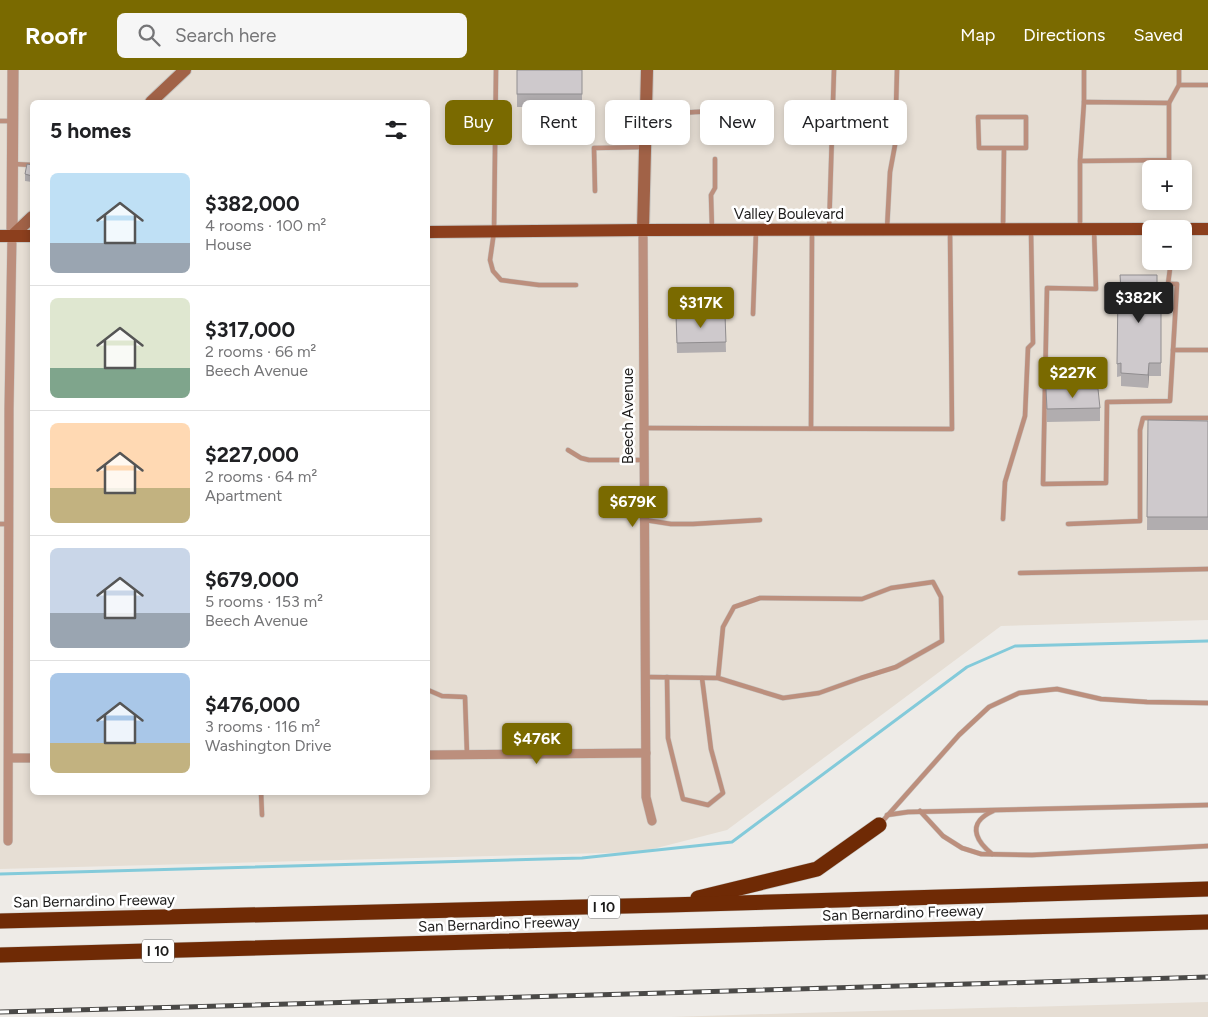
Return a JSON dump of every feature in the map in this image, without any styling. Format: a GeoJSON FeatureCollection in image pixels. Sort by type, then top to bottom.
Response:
{"type":"FeatureCollection","features":[{"type":"Feature","properties":{"kind":"highway"},"geometry":{"type":"LineString","coordinates":[[668,905],[817,869],[883,820]]}},
{"type":"Feature","properties":{"kind":"highway","name":"San Bernardino Freeway"},"geometry":{"type":"LineString","coordinates":[[0,921],[668,905],[1208,889]]}},
{"type":"Feature","properties":{"kind":"highway","name":"San Bernardino Freeway"},"geometry":{"type":"LineString","coordinates":[[0,955],[1208,922]]}},
{"type":"Feature","properties":{"kind":"main road"},"geometry":{"type":"LineString","coordinates":[[154,100],[184,70]]}},
{"type":"Feature","properties":{"kind":"main road","name":"Beech Avenue"},"geometry":{"type":"LineString","coordinates":[[646,100],[647,70]]}},
{"type":"Feature","properties":{"kind":"main road","name":"Beech Avenue"},"geometry":{"type":"LineString","coordinates":[[643,230],[645,147]]}},
{"type":"Feature","properties":{"kind":"main road"},"geometry":{"type":"LineString","coordinates":[[6,236],[30,218]]}},
{"type":"Feature","properties":{"kind":"main road","name":"Valley Boulevard"},"geometry":{"type":"LineString","coordinates":[[430,232],[1142,229]]}},
{"type":"Feature","properties":{"kind":"main road"},"geometry":{"type":"LineString","coordinates":[[1192,229],[1208,229]]}},
{"type":"Feature","properties":{"kind":"main road"},"geometry":{"type":"LineString","coordinates":[[6,236],[30,236]]}},
{"type":"Feature","properties":{"kind":"street"},"geometry":{"type":"LineString","coordinates":[[8,841],[4,772],[9,758],[4,660],[6,236],[12,164],[13,70]]}},
{"type":"Feature","properties":{"kind":"street","name":"Beech Avenue"},"geometry":{"type":"LineString","coordinates":[[643,230],[646,797],[652,821]]}},
{"type":"Feature","properties":{"kind":"street"},"geometry":{"type":"LineString","coordinates":[[430,755],[646,753]]}},
{"type":"Feature","properties":{"kind":"street"},"geometry":{"type":"LineString","coordinates":[[9,758],[30,758]]}},
{"type":"Feature","properties":{"kind":"lane"},"geometry":{"type":"LineString","coordinates":[[496,70],[494,232],[490,260],[493,271],[501,280],[539,285],[576,285]]}},
{"type":"Feature","properties":{"kind":"lane"},"geometry":{"type":"LineString","coordinates":[[829,230],[834,70]]}},
{"type":"Feature","properties":{"kind":"lane"},"geometry":{"type":"LineString","coordinates":[[887,230],[890,172],[895,145],[897,70]]}},
{"type":"Feature","properties":{"kind":"lane"},"geometry":{"type":"LineString","coordinates":[[1080,230],[1080,161],[1084,70]]}},
{"type":"Feature","properties":{"kind":"lane"},"geometry":{"type":"LineString","coordinates":[[1080,161],[1169,160],[1168,103],[1178,85],[1179,70]]}},
{"type":"Feature","properties":{"kind":"lane"},"geometry":{"type":"LineString","coordinates":[[1178,85],[1208,85]]}},
{"type":"Feature","properties":{"kind":"lane"},"geometry":{"type":"LineString","coordinates":[[1084,102],[1168,103]]}},
{"type":"Feature","properties":{"kind":"lane"},"geometry":{"type":"LineString","coordinates":[[978,117],[1026,117],[1026,148],[1004,148],[979,148],[978,117]]}},
{"type":"Feature","properties":{"kind":"lane"},"geometry":{"type":"LineString","coordinates":[[0,121],[12,120]]}},
{"type":"Feature","properties":{"kind":"lane"},"geometry":{"type":"LineString","coordinates":[[595,191],[594,148],[645,147]]}},
{"type":"Feature","properties":{"kind":"lane"},"geometry":{"type":"LineString","coordinates":[[1002,230],[1004,148]]}},
{"type":"Feature","properties":{"kind":"lane"},"geometry":{"type":"LineString","coordinates":[[712,230],[711,195],[715,188],[715,159]]}},
{"type":"Feature","properties":{"kind":"lane"},"geometry":{"type":"LineString","coordinates":[[12,164],[30,165]]}},
{"type":"Feature","properties":{"kind":"lane"},"geometry":{"type":"LineString","coordinates":[[753,314],[756,230]]}},
{"type":"Feature","properties":{"kind":"lane"},"geometry":{"type":"LineString","coordinates":[[810,428],[812,230]]}},
{"type":"Feature","properties":{"kind":"lane"},"geometry":{"type":"LineString","coordinates":[[644,428],[952,428],[950,230]]}},
{"type":"Feature","properties":{"kind":"lane"},"geometry":{"type":"LineString","coordinates":[[1003,519],[1005,482],[1025,416],[1028,348],[1033,342],[1031,230]]}},
{"type":"Feature","properties":{"kind":"lane"},"geometry":{"type":"LineString","coordinates":[[1094,230],[1096,289],[1047,288],[1043,484],[1106,483],[1107,402],[1170,401],[1177,284],[1168,284],[1169,270]]}},
{"type":"Feature","properties":{"kind":"lane"},"geometry":{"type":"LineString","coordinates":[[1174,350],[1208,350]]}},
{"type":"Feature","properties":{"kind":"lane"},"geometry":{"type":"LineString","coordinates":[[1068,524],[1140,521],[1140,430],[1143,418],[1208,418]]}},
{"type":"Feature","properties":{"kind":"lane"},"geometry":{"type":"LineString","coordinates":[[568,450],[581,458],[589,460],[645,460]]}},
{"type":"Feature","properties":{"kind":"lane"},"geometry":{"type":"LineString","coordinates":[[645,520],[671,524],[760,520]]}},
{"type":"Feature","properties":{"kind":"lane"},"geometry":{"type":"LineString","coordinates":[[1020,573],[1208,569]]}},
{"type":"Feature","properties":{"kind":"lane"},"geometry":{"type":"LineString","coordinates":[[646,677],[718,678],[783,698],[819,694],[896,667],[942,641],[941,597],[933,582],[891,588],[862,599],[760,598],[734,607],[723,628],[718,678]]}},
{"type":"Feature","properties":{"kind":"lane"},"geometry":{"type":"LineString","coordinates":[[666,677],[668,738],[683,799],[708,804],[723,793],[711,749],[702,678]]}},
{"type":"Feature","properties":{"kind":"lane"},"geometry":{"type":"LineString","coordinates":[[883,820],[959,735],[989,707],[1019,693],[1057,689],[1101,699],[1147,702],[1208,702]]}},
{"type":"Feature","properties":{"kind":"lane"},"geometry":{"type":"LineString","coordinates":[[430,691],[442,696],[465,697],[467,754]]}},
{"type":"Feature","properties":{"kind":"lane"},"geometry":{"type":"LineString","coordinates":[[261,795],[262,815]]}},
{"type":"Feature","properties":{"kind":"lane"},"geometry":{"type":"LineString","coordinates":[[883,820],[908,812],[920,811],[1208,805]]}},
{"type":"Feature","properties":{"kind":"lane"},"geometry":{"type":"LineString","coordinates":[[992,854],[977,836],[976,828],[984,814],[997,810]]}},
{"type":"Feature","properties":{"kind":"lane"},"geometry":{"type":"LineString","coordinates":[[920,811],[943,836],[962,848],[981,854],[1032,854],[1208,846]]}},
{"type":"Feature","properties":{"kind":"shaded area"},"geometry":{"type":"Polygon","coordinates":[[[0,70],[1208,70],[1208,620],[1001,626],[727,830],[641,852],[0,869],[0,70]]]}},
{"type":"Feature","properties":{"kind":"shaded area"},"geometry":{"type":"Polygon","coordinates":[[[1208,1002],[1208,1017],[671,1017],[800,1013],[1208,1002]]]}},
{"type":"Feature","properties":{"kind":"building"},"geometry":{"type":"Polygon","coordinates":[[[517,70],[582,70],[582,94],[517,94],[517,70]]]}},
{"type":"Feature","properties":{"kind":"building"},"geometry":{"type":"Polygon","coordinates":[[[27,164],[30,165],[30,175],[25,174],[27,164]]]}},
{"type":"Feature","properties":{"kind":"building"},"geometry":{"type":"Polygon","coordinates":[[[1120,275],[1157,275],[1157,291],[1161,291],[1161,363],[1149,363],[1148,375],[1121,373],[1121,363],[1117,364],[1118,291],[1121,291],[1120,275]]]}},
{"type":"Feature","properties":{"kind":"building"},"geometry":{"type":"Polygon","coordinates":[[[725,315],[726,342],[677,343],[676,316],[725,315]]]}},
{"type":"Feature","properties":{"kind":"building"},"geometry":{"type":"Polygon","coordinates":[[[1046,389],[1098,389],[1100,408],[1047,409],[1046,389]]]}},
{"type":"Feature","properties":{"kind":"building"},"geometry":{"type":"Polygon","coordinates":[[[1148,420],[1208,421],[1208,517],[1147,517],[1148,420]]]}},
{"type":"Feature","properties":{"kind":"waterway"},"geometry":{"type":"LineString","coordinates":[[0,874],[582,858],[732,842],[967,667],[1015,646],[1208,641]]}},
{"type":"Feature","properties":{"kind":"railway"},"geometry":{"type":"LineString","coordinates":[[0,1012],[1208,977]]}}]}
